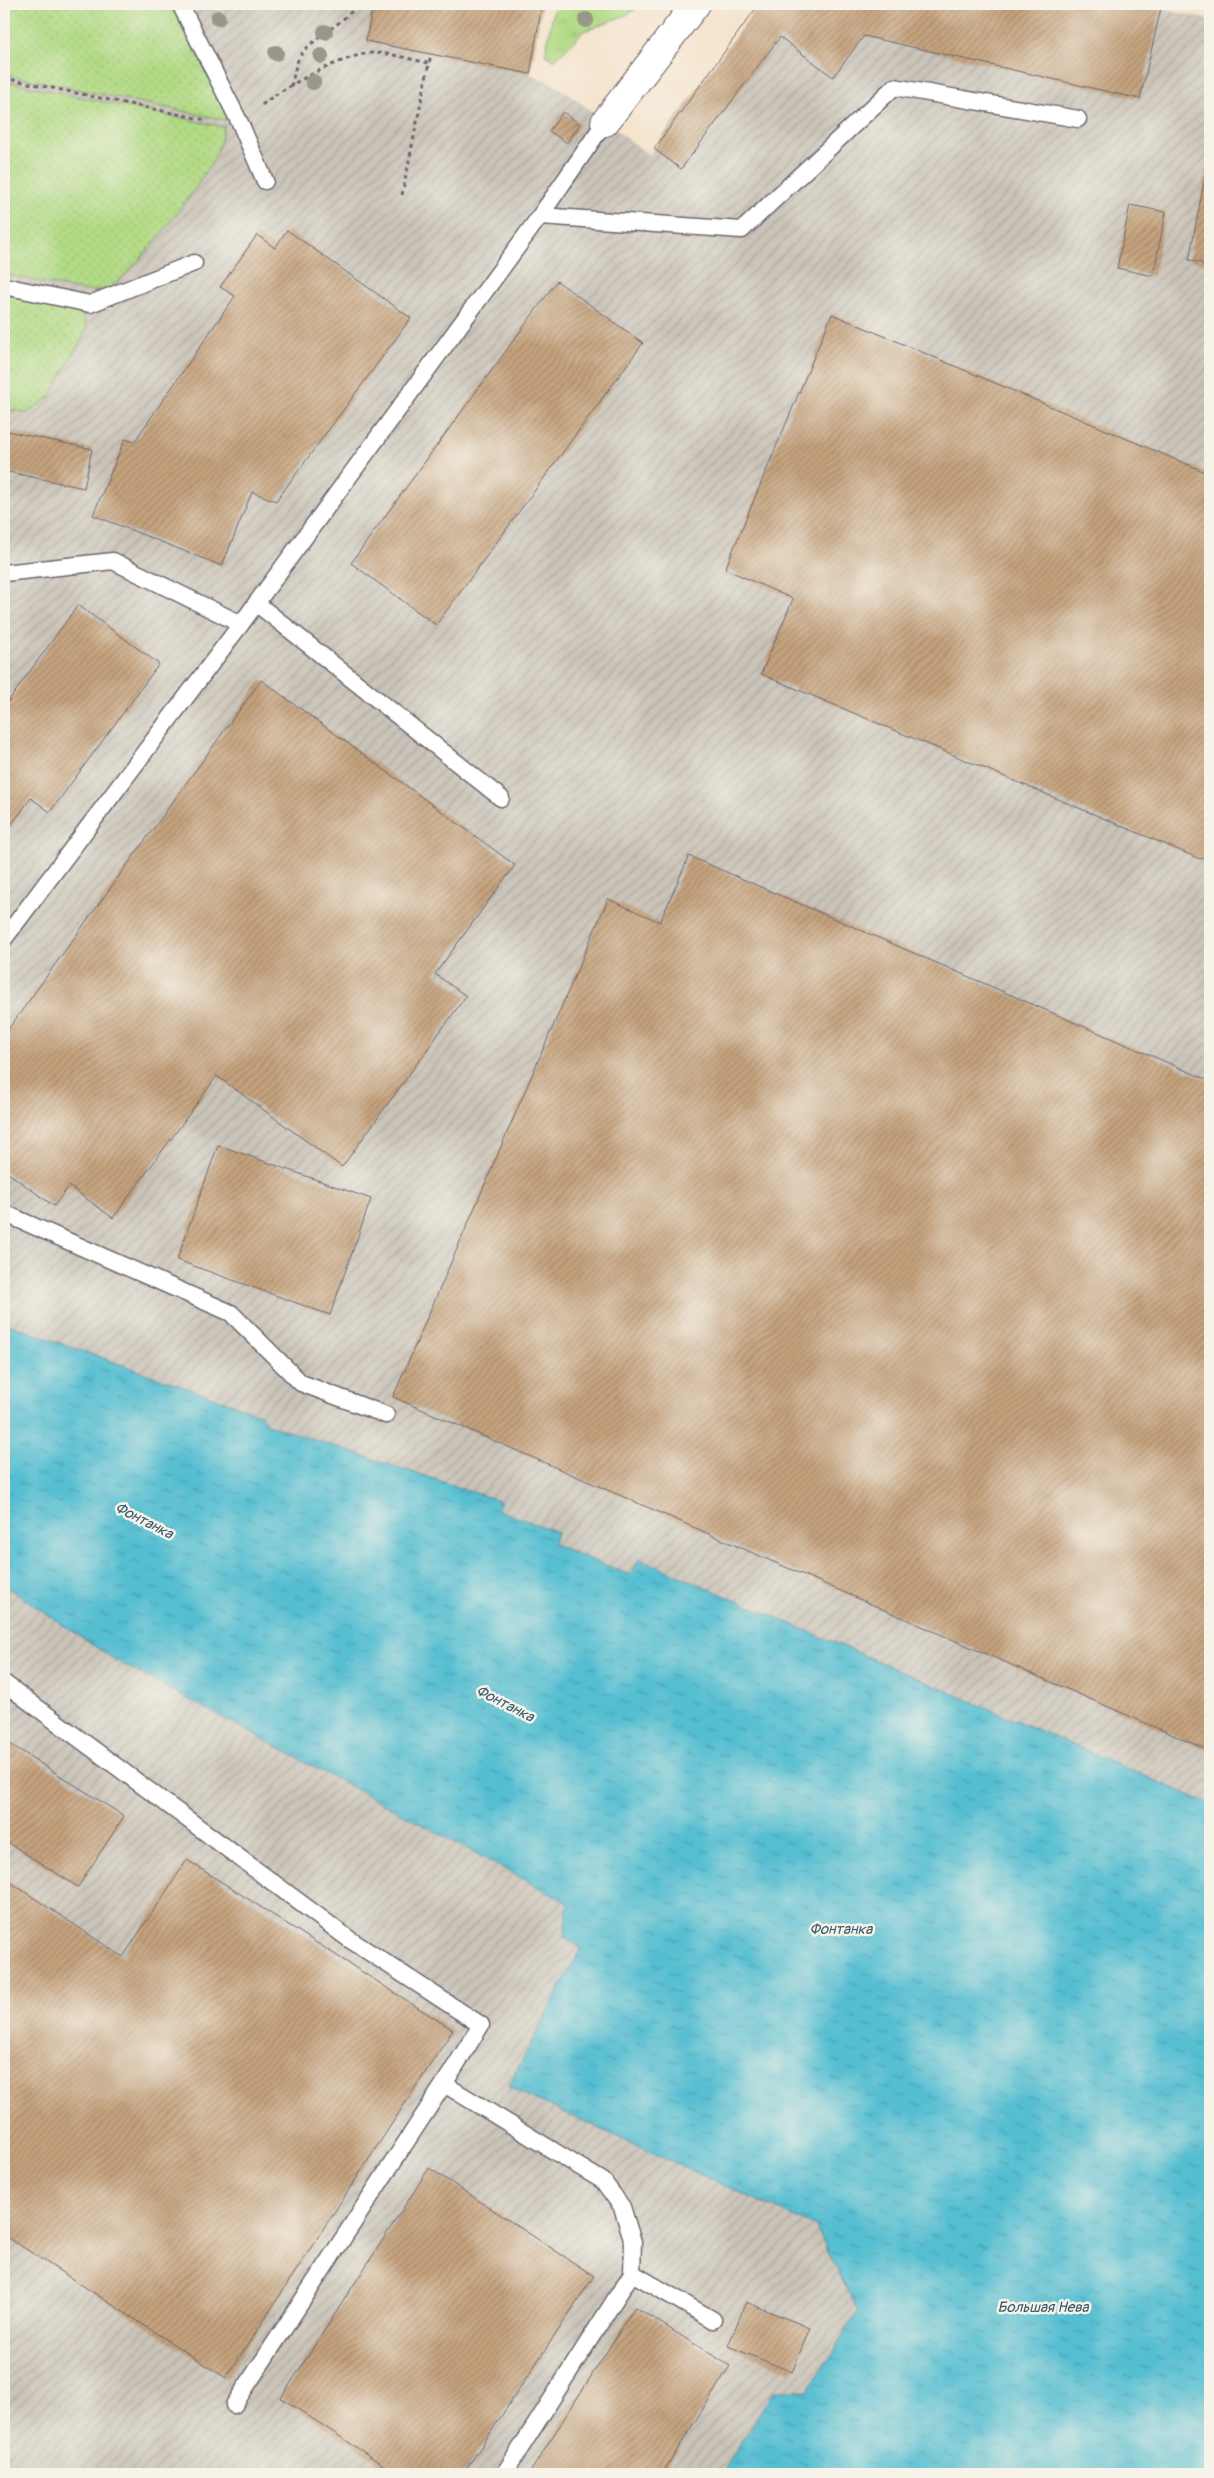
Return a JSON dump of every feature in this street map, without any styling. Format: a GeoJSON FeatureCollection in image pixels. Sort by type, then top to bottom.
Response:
{"type":"FeatureCollection","features":[{"type":"Feature","properties":{"kind":"street"},"geometry":{"type":"LineString","coordinates":[[605,122],[696,4]]}},
{"type":"Feature","properties":{"kind":"lane"},"geometry":{"type":"LineString","coordinates":[[180,4],[241,125],[265,181]]}},
{"type":"Feature","properties":{"kind":"lane"},"geometry":{"type":"LineString","coordinates":[[540,216],[742,230],[894,87],[1078,119]]}},
{"type":"Feature","properties":{"kind":"lane"},"geometry":{"type":"LineString","coordinates":[[4,939],[241,624],[540,216],[605,122]]}},
{"type":"Feature","properties":{"kind":"lane"},"geometry":{"type":"LineString","coordinates":[[4,286],[90,304],[194,263]]}},
{"type":"Feature","properties":{"kind":"lane"},"geometry":{"type":"LineString","coordinates":[[4,573],[113,561],[241,624]]}},
{"type":"Feature","properties":{"kind":"lane"},"geometry":{"type":"LineString","coordinates":[[256,603],[501,798]]}},
{"type":"Feature","properties":{"kind":"lane"},"geometry":{"type":"LineString","coordinates":[[4,1213],[231,1312],[301,1383],[386,1415]]}},
{"type":"Feature","properties":{"kind":"lane"},"geometry":{"type":"LineString","coordinates":[[4,1683],[349,1939],[481,2025],[234,2405]]}},
{"type":"Feature","properties":{"kind":"lane"},"geometry":{"type":"LineString","coordinates":[[444,2084],[603,2181],[622,2207],[633,2242],[632,2273],[504,2474]]}},
{"type":"Feature","properties":{"kind":"lane"},"geometry":{"type":"LineString","coordinates":[[632,2273],[714,2320]]}},
{"type":"Feature","properties":{"kind":"path"},"geometry":{"type":"LineString","coordinates":[[291,86],[300,56],[338,21],[353,11],[356,4]]}},
{"type":"Feature","properties":{"kind":"path"},"geometry":{"type":"LineString","coordinates":[[4,78],[225,124],[241,125],[274,95],[357,56],[373,53],[429,63]]}},
{"type":"Feature","properties":{"kind":"path"},"geometry":{"type":"LineString","coordinates":[[402,194],[431,54]]}},
{"type":"Feature","properties":{"kind":"shaded area"},"geometry":{"type":"Polygon","coordinates":[[[4,4],[542,4],[530,74],[548,81],[569,94],[649,155],[759,4],[1140,4],[1210,20],[1210,1804],[640,1559],[630,1575],[552,1544],[557,1532],[498,1509],[499,1501],[267,1424],[260,1414],[4,1323],[4,4]]]}},
{"type":"Feature","properties":{"kind":"shaded area"},"geometry":{"type":"Polygon","coordinates":[[[4,1585],[115,1660],[568,1903],[564,1937],[581,1948],[508,2087],[816,2227],[858,2312],[808,2391],[773,2391],[722,2474],[4,2474],[4,1585]]]}},
{"type":"Feature","properties":{"kind":"green space"},"geometry":{"type":"Polygon","coordinates":[[[4,4],[171,4],[226,110],[226,120],[4,74],[4,4]]]}},
{"type":"Feature","properties":{"kind":"green space"},"geometry":{"type":"Polygon","coordinates":[[[555,4],[644,4],[626,15],[584,31],[554,60],[545,55],[555,4]]]}},
{"type":"Feature","properties":{"kind":"green space"},"geometry":{"type":"Polygon","coordinates":[[[4,81],[224,127],[219,146],[211,162],[186,201],[136,264],[110,287],[80,290],[4,274],[4,81]]]}},
{"type":"Feature","properties":{"kind":"green space"},"geometry":{"type":"Polygon","coordinates":[[[4,294],[81,311],[87,329],[50,397],[27,413],[4,408],[4,294]]]}},
{"type":"Feature","properties":{"kind":"water","name":"Фонтанка"},"geometry":{"type":"Polygon","coordinates":[[[4,1323],[260,1414],[267,1424],[500,1501],[498,1510],[557,1532],[553,1544],[630,1575],[640,1559],[1210,1804],[1210,2474],[722,2474],[773,2391],[808,2391],[858,2312],[816,2227],[508,2087],[581,1948],[564,1937],[568,1903],[115,1660],[4,1585],[4,1323]]]}},
{"type":"Feature","properties":{"kind":"building"},"geometry":{"type":"Polygon","coordinates":[[[373,4],[542,4],[530,74],[366,41],[373,4]]]}},
{"type":"Feature","properties":{"kind":"building"},"geometry":{"type":"Polygon","coordinates":[[[759,4],[1140,4],[1161,8],[1140,99],[864,36],[833,77],[780,37],[681,169],[654,149],[759,4]]]}},
{"type":"Feature","properties":{"kind":"building"},"geometry":{"type":"Polygon","coordinates":[[[563,112],[580,124],[567,143],[549,131],[563,112]]]}},
{"type":"Feature","properties":{"kind":"building"},"geometry":{"type":"Polygon","coordinates":[[[1210,157],[1210,265],[1189,260],[1210,157]]]}},
{"type":"Feature","properties":{"kind":"building"},"geometry":{"type":"Polygon","coordinates":[[[1130,205],[1166,212],[1153,276],[1117,268],[1130,205]]]}},
{"type":"Feature","properties":{"kind":"building"},"geometry":{"type":"Polygon","coordinates":[[[287,230],[411,318],[276,501],[252,492],[222,566],[93,515],[125,439],[134,442],[235,296],[220,287],[257,235],[275,248],[287,230]]]}},
{"type":"Feature","properties":{"kind":"building"},"geometry":{"type":"Polygon","coordinates":[[[557,281],[643,343],[436,625],[351,563],[557,281]]]}},
{"type":"Feature","properties":{"kind":"building"},"geometry":{"type":"Polygon","coordinates":[[[832,314],[1210,474],[1210,856],[1200,859],[761,674],[793,599],[725,569],[832,314]]]}},
{"type":"Feature","properties":{"kind":"building"},"geometry":{"type":"Polygon","coordinates":[[[7,431],[92,449],[84,488],[4,471],[4,446],[7,431]]]}},
{"type":"Feature","properties":{"kind":"building"},"geometry":{"type":"Polygon","coordinates":[[[78,605],[159,664],[50,812],[31,798],[4,835],[4,707],[78,605]]]}},
{"type":"Feature","properties":{"kind":"building"},"geometry":{"type":"Polygon","coordinates":[[[261,680],[515,865],[435,974],[466,996],[342,1167],[217,1076],[113,1218],[69,1186],[54,1206],[4,1170],[4,1035],[261,680]]]}},
{"type":"Feature","properties":{"kind":"building"},"geometry":{"type":"Polygon","coordinates":[[[689,856],[1210,1081],[1210,1751],[393,1397],[608,899],[660,922],[689,856]]]}},
{"type":"Feature","properties":{"kind":"building"},"geometry":{"type":"Polygon","coordinates":[[[218,1145],[371,1199],[330,1315],[177,1260],[218,1145]]]}},
{"type":"Feature","properties":{"kind":"building"},"geometry":{"type":"Polygon","coordinates":[[[10,1744],[124,1816],[78,1887],[4,1840],[4,1753],[10,1744]]]}},
{"type":"Feature","properties":{"kind":"building"},"geometry":{"type":"Polygon","coordinates":[[[187,1860],[453,2030],[226,2378],[4,2235],[4,1878],[123,1957],[187,1860]]]}},
{"type":"Feature","properties":{"kind":"building"},"geometry":{"type":"Polygon","coordinates":[[[429,2168],[594,2276],[463,2474],[397,2474],[281,2398],[429,2168]]]}},
{"type":"Feature","properties":{"kind":"building"},"geometry":{"type":"Polygon","coordinates":[[[746,2302],[810,2328],[792,2372],[728,2346],[746,2302]]]}},
{"type":"Feature","properties":{"kind":"building"},"geometry":{"type":"Polygon","coordinates":[[[635,2307],[730,2366],[662,2474],[529,2474],[635,2307]]]}},
{"type":"Feature","properties":{"kind":"water label","name":"Большая Нева"},"geometry":{"type":"Point","coordinates":[1043,2307]}}]}
